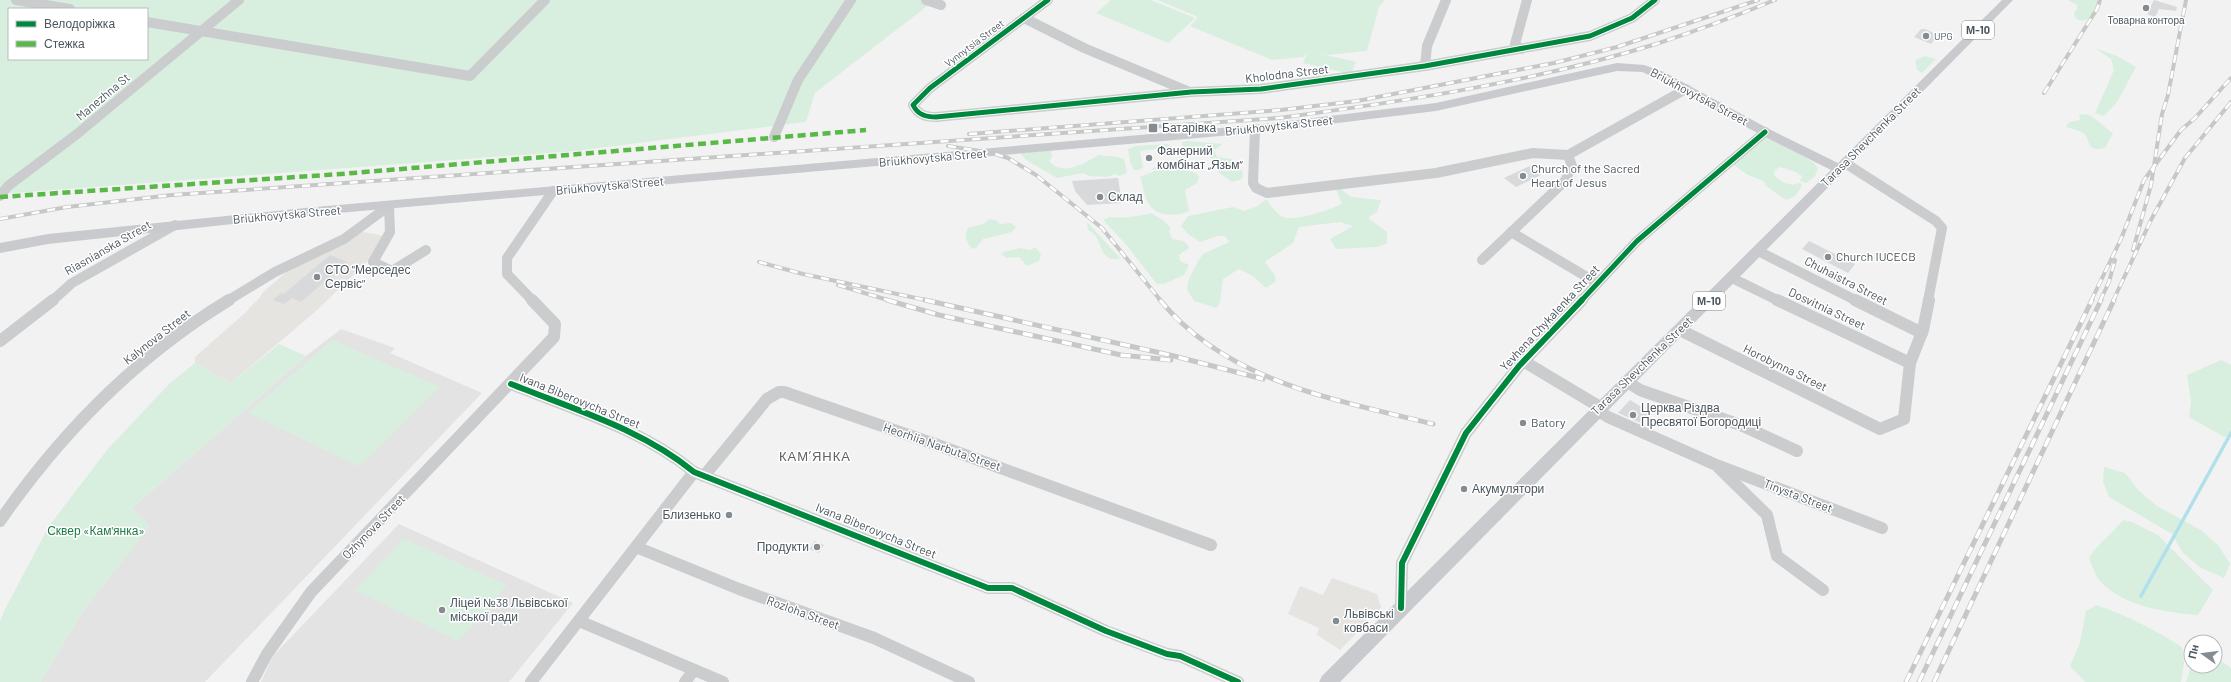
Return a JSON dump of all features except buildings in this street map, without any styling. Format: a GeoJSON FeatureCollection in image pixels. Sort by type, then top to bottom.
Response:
{"type":"FeatureCollection","features":[{"type":"Feature","properties":{"kind":"main road","name":"Tarasa Shevchenka Street"},"geometry":{"type":"LineString","coordinates":[[1328,682],[1599,408],[1680,330],[2008,0]]}},
{"type":"Feature","properties":{"kind":"main road","name":"Briukhovytska Street"},"geometry":{"type":"LineString","coordinates":[[0,248],[48,239],[175,225],[1256,129],[1436,107],[1617,67],[1644,69],[1660,75],[1765,132],[1842,166]]}},
{"type":"Feature","properties":{"kind":"street"},"geometry":{"type":"LineString","coordinates":[[16,0],[64,8]]}},
{"type":"Feature","properties":{"kind":"street","name":"Manezhna St"},"geometry":{"type":"LineString","coordinates":[[0,196],[8,186],[78,134],[239,0]]}},
{"type":"Feature","properties":{"kind":"street"},"geometry":{"type":"LineString","coordinates":[[148,22],[470,76],[474,74],[545,0]]}},
{"type":"Feature","properties":{"kind":"street"},"geometry":{"type":"LineString","coordinates":[[774,137],[798,80],[851,0]]}},
{"type":"Feature","properties":{"kind":"street"},"geometry":{"type":"LineString","coordinates":[[926,0],[941,5]]}},
{"type":"Feature","properties":{"kind":"street","name":"Vynnytsia Street"},"geometry":{"type":"LineString","coordinates":[[913,105],[930,88],[1048,0]]}},
{"type":"Feature","properties":{"kind":"street"},"geometry":{"type":"LineString","coordinates":[[1425,66],[1425,55],[1430,38],[1446,0]]}},
{"type":"Feature","properties":{"kind":"street"},"geometry":{"type":"LineString","coordinates":[[1521,49],[1515,44],[1528,0]]}},
{"type":"Feature","properties":{"kind":"street","name":"Kholodna Street"},"geometry":{"type":"LineString","coordinates":[[913,105],[915,109],[924,116],[936,117],[1191,92],[1261,89],[1425,66],[1590,36],[1632,18],[1655,0]]}},
{"type":"Feature","properties":{"kind":"street","name":"Kholodna Street"},"geometry":{"type":"LineString","coordinates":[[1024,18],[1084,48],[1191,92]]}},
{"type":"Feature","properties":{"kind":"street"},"geometry":{"type":"LineString","coordinates":[[1256,129],[1253,183],[1256,188],[1267,193],[1436,173],[1533,153],[1568,155],[1686,90]]}},
{"type":"Feature","properties":{"kind":"street","name":"Yevhena Chykalenka Street"},"geometry":{"type":"LineString","coordinates":[[1401,608],[1402,564],[1466,433],[1523,361],[1637,241],[1765,132]]}},
{"type":"Feature","properties":{"kind":"street"},"geometry":{"type":"LineString","coordinates":[[1482,260],[1565,180],[1572,166],[1568,155]]}},
{"type":"Feature","properties":{"kind":"street"},"geometry":{"type":"LineString","coordinates":[[1842,166],[1936,221],[1942,228],[1922,333],[1910,363]]}},
{"type":"Feature","properties":{"kind":"street","name":"Ivana Biberovycha Street"},"geometry":{"type":"LineString","coordinates":[[553,191],[507,258],[507,274],[555,324],[554,337],[511,384],[627,430],[682,462],[699,474],[988,588],[1012,588],[1099,628],[1167,654],[1180,656],[1238,682]]}},
{"type":"Feature","properties":{"kind":"street"},"geometry":{"type":"LineString","coordinates":[[389,206],[390,232],[373,262],[392,271],[426,250]]}},
{"type":"Feature","properties":{"kind":"street","name":"Kalynova Street"},"geometry":{"type":"LineString","coordinates":[[0,522],[37,467],[82,418],[177,335],[264,278],[354,232],[389,206]]}},
{"type":"Feature","properties":{"kind":"street","name":"Riasnianska Street"},"geometry":{"type":"LineString","coordinates":[[0,341],[44,308],[72,283],[175,225]]}},
{"type":"Feature","properties":{"kind":"street","name":"Yevhena Chykalenka Street"},"geometry":{"type":"LineString","coordinates":[[1511,232],[1597,283]]}},
{"type":"Feature","properties":{"kind":"street","name":"Chuhaistra Street"},"geometry":{"type":"LineString","coordinates":[[1758,251],[1922,333]]}},
{"type":"Feature","properties":{"kind":"street","name":"Dosvitnia Street"},"geometry":{"type":"LineString","coordinates":[[1732,278],[1910,363]]}},
{"type":"Feature","properties":{"kind":"street","name":"Horobynna Street"},"geometry":{"type":"LineString","coordinates":[[1680,330],[1880,429],[1904,419],[1910,363]]}},
{"type":"Feature","properties":{"kind":"street","name":"Tinysta Street"},"geometry":{"type":"LineString","coordinates":[[1523,361],[1599,408],[1608,417],[1714,464],[1882,528]]}},
{"type":"Feature","properties":{"kind":"street"},"geometry":{"type":"LineString","coordinates":[[1626,381],[1640,390],[1743,426],[1797,452]]}},
{"type":"Feature","properties":{"kind":"street","name":"Ozhynova Street"},"geometry":{"type":"LineString","coordinates":[[252,682],[271,648],[312,592],[511,384]]}},
{"type":"Feature","properties":{"kind":"street","name":"Heorhiia Narbuta Street"},"geometry":{"type":"LineString","coordinates":[[699,474],[767,399],[779,392],[784,392],[946,448],[1211,545]]}},
{"type":"Feature","properties":{"kind":"street","name":"Tinysta Street"},"geometry":{"type":"LineString","coordinates":[[1714,464],[1767,515],[1777,556],[1823,590]]}},
{"type":"Feature","properties":{"kind":"street"},"geometry":{"type":"LineString","coordinates":[[531,682],[636,547],[699,474]]}},
{"type":"Feature","properties":{"kind":"street","name":"Rozloha Street"},"geometry":{"type":"LineString","coordinates":[[636,547],[739,589],[874,638],[969,682]]}},
{"type":"Feature","properties":{"kind":"street"},"geometry":{"type":"LineString","coordinates":[[579,621],[723,682]]}},
{"type":"Feature","properties":{"kind":"street"},"geometry":{"type":"LineString","coordinates":[[685,682],[694,670]]}},
{"type":"Feature","properties":{"kind":"shaded area"},"geometry":{"type":"Polygon","coordinates":[[[362,232],[380,235],[382,237],[370,259],[315,312],[231,383],[195,363],[195,357],[245,313],[262,293],[297,263],[362,232]]]}},
{"type":"Feature","properties":{"kind":"shaded area"},"geometry":{"type":"Polygon","coordinates":[[[341,329],[395,348],[390,353],[482,393],[205,682],[40,682],[81,614],[149,526],[132,508],[306,356],[341,329]]]}},
{"type":"Feature","properties":{"kind":"shaded area","name":"Ліцей №38 Львівської міської ради"},"geometry":{"type":"Polygon","coordinates":[[[399,524],[573,603],[509,682],[261,682],[273,656],[399,524]]]}},
{"type":"Feature","properties":{"kind":"shaded area","name":"Львівські ковбаси"},"geometry":{"type":"Polygon","coordinates":[[[1332,578],[1377,594],[1381,608],[1340,650],[1317,635],[1319,628],[1288,614],[1300,586],[1323,595],[1332,578]]]}},
{"type":"Feature","properties":{"kind":"green space"},"geometry":{"type":"Polygon","coordinates":[[[0,0],[935,0],[815,93],[806,122],[575,151],[0,194],[0,0]]]}},
{"type":"Feature","properties":{"kind":"green space"},"geometry":{"type":"Polygon","coordinates":[[[1111,0],[1151,0],[1195,18],[1168,43],[1096,13],[1111,0]]]}},
{"type":"Feature","properties":{"kind":"green space"},"geometry":{"type":"Polygon","coordinates":[[[1158,0],[1385,0],[1379,7],[1367,51],[1327,55],[1308,51],[1304,57],[1272,60],[1190,26],[1198,17],[1158,0]]]}},
{"type":"Feature","properties":{"kind":"green space"},"geometry":{"type":"Polygon","coordinates":[[[2068,0],[2098,0],[2096,10],[2092,17],[2081,20],[2076,19],[2074,13],[2077,9],[2077,5],[2068,0]]]}},
{"type":"Feature","properties":{"kind":"green space"},"geometry":{"type":"Polygon","coordinates":[[[2095,48],[2117,56],[2136,67],[2117,102],[2104,116],[2095,113],[2114,70],[2111,59],[2095,48]]]}},
{"type":"Feature","properties":{"kind":"green space"},"geometry":{"type":"Polygon","coordinates":[[[1308,51],[1356,62],[1351,74],[1303,63],[1308,51]]]}},
{"type":"Feature","properties":{"kind":"green space"},"geometry":{"type":"Polygon","coordinates":[[[1925,56],[1936,59],[1922,73],[1917,70],[1915,60],[1925,56]]]}},
{"type":"Feature","properties":{"kind":"green space"},"geometry":{"type":"Polygon","coordinates":[[[2086,114],[2113,133],[2105,148],[2094,149],[2091,147],[2082,132],[2066,127],[2069,122],[2080,120],[2079,115],[2086,114]]]}},
{"type":"Feature","properties":{"kind":"green space"},"geometry":{"type":"Polygon","coordinates":[[[1767,138],[1803,156],[1814,163],[1818,168],[1815,176],[1806,183],[1800,181],[1802,176],[1796,172],[1780,167],[1775,170],[1774,175],[1783,182],[1789,184],[1802,184],[1794,196],[1786,200],[1766,186],[1763,181],[1748,175],[1735,166],[1734,161],[1760,139],[1767,138]]]}},
{"type":"Feature","properties":{"kind":"green space"},"geometry":{"type":"Polygon","coordinates":[[[1183,142],[1223,144],[1214,150],[1217,157],[1232,159],[1243,173],[1242,179],[1232,182],[1217,171],[1213,160],[1208,155],[1198,156],[1182,145],[1183,142]]]}},
{"type":"Feature","properties":{"kind":"green space"},"geometry":{"type":"Polygon","coordinates":[[[1168,144],[1172,147],[1140,151],[1143,167],[1139,170],[1134,170],[1130,162],[1128,149],[1136,146],[1168,144]]]}},
{"type":"Feature","properties":{"kind":"green space"},"geometry":{"type":"Polygon","coordinates":[[[1051,151],[1052,157],[1049,161],[1055,166],[1061,168],[1081,165],[1099,155],[1118,157],[1124,159],[1127,173],[1119,176],[1115,174],[1107,177],[1090,176],[1083,173],[1057,178],[1026,160],[1020,153],[1051,151]]]}},
{"type":"Feature","properties":{"kind":"green space"},"geometry":{"type":"Polygon","coordinates":[[[1163,164],[1176,166],[1196,173],[1199,177],[1197,183],[1185,190],[1189,211],[1174,215],[1162,214],[1153,209],[1147,201],[1140,177],[1157,170],[1151,169],[1163,164]]]}},
{"type":"Feature","properties":{"kind":"green space"},"geometry":{"type":"Polygon","coordinates":[[[1336,189],[1341,189],[1351,197],[1381,200],[1377,212],[1368,218],[1387,232],[1387,243],[1377,247],[1336,249],[1330,239],[1353,226],[1340,222],[1299,227],[1293,243],[1265,262],[1274,274],[1276,281],[1266,288],[1253,276],[1239,269],[1223,279],[1220,302],[1217,308],[1194,301],[1187,290],[1188,281],[1197,263],[1203,254],[1229,242],[1225,236],[1217,236],[1200,242],[1188,234],[1181,226],[1188,216],[1233,207],[1244,211],[1258,206],[1266,199],[1281,216],[1286,218],[1302,217],[1342,204],[1336,189]]]}},
{"type":"Feature","properties":{"kind":"green space"},"geometry":{"type":"Polygon","coordinates":[[[1151,213],[1163,220],[1171,228],[1169,231],[1172,239],[1185,242],[1189,248],[1179,255],[1180,261],[1189,265],[1184,275],[1164,284],[1157,284],[1124,242],[1103,220],[1109,217],[1130,217],[1151,213]]]}},
{"type":"Feature","properties":{"kind":"green space"},"geometry":{"type":"Polygon","coordinates":[[[989,219],[996,220],[1000,224],[1011,223],[1016,227],[1012,232],[983,239],[976,248],[972,249],[967,242],[966,237],[968,228],[983,224],[989,219]]]}},
{"type":"Feature","properties":{"kind":"green space"},"geometry":{"type":"Polygon","coordinates":[[[1087,222],[1121,259],[1111,259],[1105,255],[1095,235],[1088,230],[1087,222]]]}},
{"type":"Feature","properties":{"kind":"green space"},"geometry":{"type":"Polygon","coordinates":[[[1035,247],[1041,254],[1039,261],[1027,266],[1019,257],[1007,258],[1002,255],[1003,252],[1020,248],[1030,250],[1035,247]]]}},
{"type":"Feature","properties":{"kind":"green space"},"geometry":{"type":"Polygon","coordinates":[[[332,340],[440,387],[359,466],[248,413],[332,340]]]}},
{"type":"Feature","properties":{"kind":"green space","name":"Сквер «Кам'янка»"},"geometry":{"type":"Polygon","coordinates":[[[279,344],[306,356],[132,508],[150,526],[81,614],[40,682],[0,682],[0,621],[5,609],[49,526],[107,450],[169,384],[195,363],[231,383],[279,344]]]}},
{"type":"Feature","properties":{"kind":"green space"},"geometry":{"type":"Polygon","coordinates":[[[2221,360],[2231,365],[2231,436],[2224,437],[2189,417],[2191,401],[2187,375],[2221,360]]]}},
{"type":"Feature","properties":{"kind":"green space"},"geometry":{"type":"Polygon","coordinates":[[[2104,467],[2125,473],[2139,491],[2157,506],[2201,530],[2219,546],[2230,564],[2224,578],[2201,568],[2182,552],[2172,534],[2109,497],[2103,481],[2104,467]]]}},
{"type":"Feature","properties":{"kind":"green space"},"geometry":{"type":"Polygon","coordinates":[[[2123,520],[2132,522],[2158,535],[2213,590],[2198,615],[2146,607],[2120,597],[2109,590],[2100,581],[2089,558],[2097,547],[2123,520]]]}},
{"type":"Feature","properties":{"kind":"green space"},"geometry":{"type":"Polygon","coordinates":[[[404,539],[507,585],[458,641],[355,590],[404,539]]]}},
{"type":"Feature","properties":{"kind":"green space"},"geometry":{"type":"Polygon","coordinates":[[[2096,605],[2119,613],[2182,647],[2183,669],[2181,682],[2085,682],[2070,666],[2080,643],[2086,611],[2096,605]]]}},
{"type":"Feature","properties":{"kind":"green space"},"geometry":{"type":"Polygon","coordinates":[[[2223,662],[2231,668],[2231,682],[2186,682],[2188,674],[2223,674],[2223,662]]]}},
{"type":"Feature","properties":{"kind":"waterway"},"geometry":{"type":"LineString","coordinates":[[2141,596],[2231,433]]}},
{"type":"Feature","properties":{"kind":"railway"},"geometry":{"type":"LineString","coordinates":[[969,134],[1281,110],[1357,101],[1554,63],[1617,47],[1758,0]]}},
{"type":"Feature","properties":{"kind":"railway"},"geometry":{"type":"LineString","coordinates":[[0,219],[67,207],[172,195],[1279,118],[1374,105],[1469,89],[1563,69],[1656,44],[1775,0]]}},
{"type":"Feature","properties":{"kind":"railway"},"geometry":{"type":"LineString","coordinates":[[2044,93],[2097,9],[2100,0]]}},
{"type":"Feature","properties":{"kind":"railway"},"geometry":{"type":"LineString","coordinates":[[2154,167],[2162,114],[2168,95],[2186,0]]}},
{"type":"Feature","properties":{"kind":"railway"},"geometry":{"type":"LineString","coordinates":[[2154,167],[2181,130],[2195,118],[2231,78]]}},
{"type":"Feature","properties":{"kind":"railway"},"geometry":{"type":"LineString","coordinates":[[2113,301],[2152,218],[2185,158],[2231,102]]}},
{"type":"Feature","properties":{"kind":"railway"},"geometry":{"type":"LineString","coordinates":[[948,146],[992,153],[1008,158],[1036,175],[1102,228],[1161,301]]}},
{"type":"Feature","properties":{"kind":"railway"},"geometry":{"type":"LineString","coordinates":[[2091,301],[2121,239],[2144,180],[2154,167]]}},
{"type":"Feature","properties":{"kind":"railway"},"geometry":{"type":"LineString","coordinates":[[2133,250],[2151,185],[2154,167]]}},
{"type":"Feature","properties":{"kind":"railway"},"geometry":{"type":"LineString","coordinates":[[2100,301],[2109,282],[2115,260]]}},
{"type":"Feature","properties":{"kind":"railway"},"geometry":{"type":"LineString","coordinates":[[759,262],[803,274],[930,301]]}},
{"type":"Feature","properties":{"kind":"railway"},"geometry":{"type":"LineString","coordinates":[[838,285],[891,301]]}},
{"type":"Feature","properties":{"kind":"railway"},"geometry":{"type":"LineString","coordinates":[[887,300],[939,315],[1121,355],[1171,360]]}},
{"type":"Feature","properties":{"kind":"railway"},"geometry":{"type":"LineString","coordinates":[[925,300],[1174,356],[1263,379]]}},
{"type":"Feature","properties":{"kind":"railway"},"geometry":{"type":"LineString","coordinates":[[1160,300],[1187,328],[1217,351],[1250,369],[1285,384],[1322,396],[1433,424]]}},
{"type":"Feature","properties":{"kind":"railway"},"geometry":{"type":"LineString","coordinates":[[1906,682],[2092,300]]}},
{"type":"Feature","properties":{"kind":"railway"},"geometry":{"type":"LineString","coordinates":[[1919,682],[2101,300]]}},
{"type":"Feature","properties":{"kind":"railway"},"geometry":{"type":"LineString","coordinates":[[1934,682],[2114,300]]}},
{"type":"Feature","properties":{"kind":"marked path"},"geometry":{"type":"LineString","coordinates":[[0,197],[341,174],[866,130]]}},
{"type":"Feature","properties":{"kind":"cycle path"},"geometry":{"type":"LineString","coordinates":[[1048,0],[930,88],[913,105],[917,111],[925,116],[936,117],[1191,92],[1261,89],[1425,66],[1590,36],[1632,18],[1655,0]]}},
{"type":"Feature","properties":{"kind":"cycle path"},"geometry":{"type":"LineString","coordinates":[[1401,608],[1402,563],[1466,433],[1519,366],[1637,241],[1765,132]]}},
{"type":"Feature","properties":{"kind":"cycle path"},"geometry":{"type":"LineString","coordinates":[[511,384],[627,430],[682,462],[694,472],[988,588],[1012,588],[1106,631],[1167,654],[1180,656],[1238,682]]}},
{"type":"Feature","properties":{"kind":"place","name":"Товарна контора"},"geometry":{"type":"Point","coordinates":[2146,8]}},
{"type":"Feature","properties":{"kind":"place","name":"UPG"},"geometry":{"type":"Point","coordinates":[1926,36]}},
{"type":"Feature","properties":{"kind":"place","name":"Батарівка"},"geometry":{"type":"Point","coordinates":[1153,128]}},
{"type":"Feature","properties":{"kind":"place","name":"Фанерний комбінат „Язьм“"},"geometry":{"type":"Point","coordinates":[1149,158]}},
{"type":"Feature","properties":{"kind":"place","name":"Church of the Sacred Heart of Jesus"},"geometry":{"type":"Point","coordinates":[1523,176]}},
{"type":"Feature","properties":{"kind":"place","name":"Склад"},"geometry":{"type":"Point","coordinates":[1100,197]}},
{"type":"Feature","properties":{"kind":"place","name":"Church IUCECB"},"geometry":{"type":"Point","coordinates":[1828,257]}},
{"type":"Feature","properties":{"kind":"place","name":"СТО \"Мерседес Сервіс\""},"geometry":{"type":"Point","coordinates":[317,277]}},
{"type":"Feature","properties":{"kind":"place","name":"Церква Різдва Пресвятої Богородиці"},"geometry":{"type":"Point","coordinates":[1633,415]}},
{"type":"Feature","properties":{"kind":"place","name":"Batory"},"geometry":{"type":"Point","coordinates":[1523,423]}},
{"type":"Feature","properties":{"kind":"place","name":"Акумулятори"},"geometry":{"type":"Point","coordinates":[1464,489]}},
{"type":"Feature","properties":{"kind":"place","name":"Близенько"},"geometry":{"type":"Point","coordinates":[729,515]}},
{"type":"Feature","properties":{"kind":"place","name":"Продукти"},"geometry":{"type":"Point","coordinates":[817,547]}},
{"type":"Feature","properties":{"kind":"place","name":"Ліцей №38 Львівської міської ради"},"geometry":{"type":"Point","coordinates":[442,610]}},
{"type":"Feature","properties":{"kind":"place","name":"Львівські ковбаси"},"geometry":{"type":"Point","coordinates":[1336,621]}},
{"type":"Feature","properties":{"kind":"district","name":"КАМ’ЯНКА"},"geometry":{"type":"Point","coordinates":[815,456]}}]}
